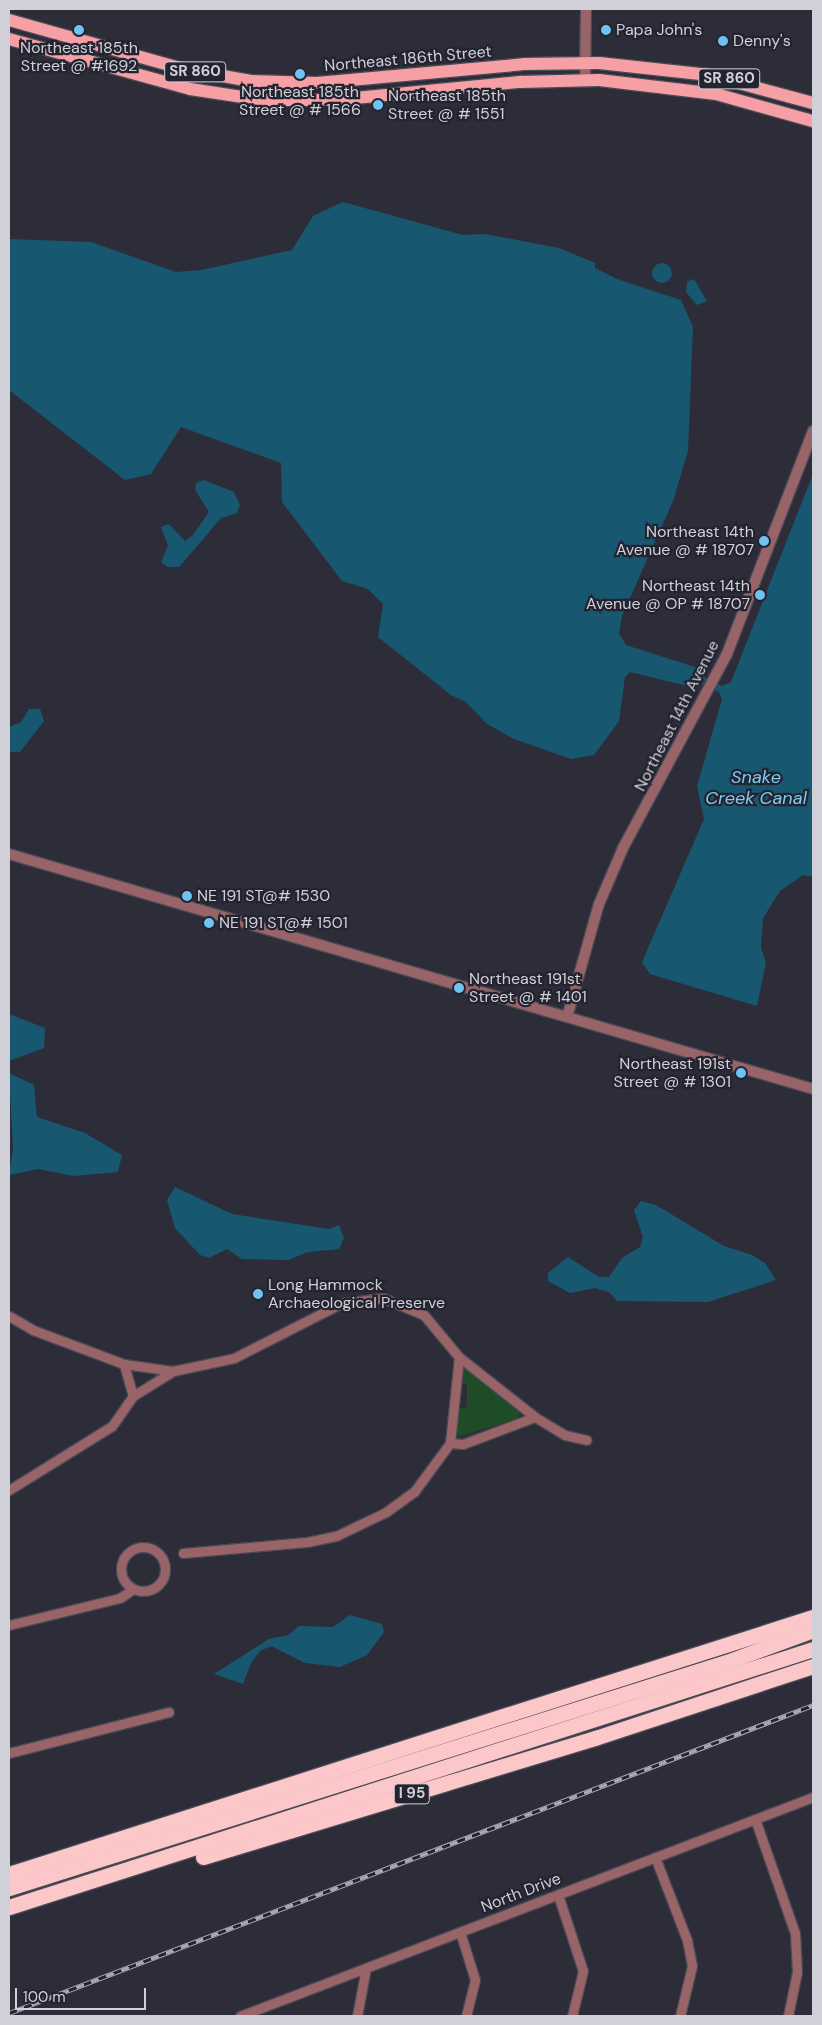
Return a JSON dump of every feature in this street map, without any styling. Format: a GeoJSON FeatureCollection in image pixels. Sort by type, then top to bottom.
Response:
{"type":"FeatureCollection","features":[{"type":"Feature","properties":{"kind":"highway"},"geometry":{"type":"LineString","coordinates":[[9,1874],[813,1617]]}},
{"type":"Feature","properties":{"kind":"highway"},"geometry":{"type":"LineString","coordinates":[[9,1888],[723,1663],[813,1630]]}},
{"type":"Feature","properties":{"kind":"highway"},"geometry":{"type":"LineString","coordinates":[[9,1907],[813,1649]]}},
{"type":"Feature","properties":{"kind":"highway","name":"I 95"},"geometry":{"type":"LineString","coordinates":[[9,1918],[594,1738],[813,1666]]}},
{"type":"Feature","properties":{"kind":"highway"},"geometry":{"type":"LineString","coordinates":[[9,1869],[29,1868]]}},
{"type":"Feature","properties":{"kind":"main road","name":"Northeast 186th Street"},"geometry":{"type":"LineString","coordinates":[[9,20],[183,69],[241,80],[276,83],[585,62],[676,69],[738,81],[813,102]]}},
{"type":"Feature","properties":{"kind":"main road","name":"Northeast 186th Street"},"geometry":{"type":"LineString","coordinates":[[9,39],[216,94],[243,98],[319,101],[438,90],[585,80],[646,83],[734,98],[813,121]]}},
{"type":"Feature","properties":{"kind":"main road"},"geometry":{"type":"LineString","coordinates":[[436,72],[438,90]]}},
{"type":"Feature","properties":{"kind":"main road"},"geometry":{"type":"LineString","coordinates":[[216,94],[241,80]]}},
{"type":"Feature","properties":{"kind":"main road"},"geometry":{"type":"LineString","coordinates":[[734,98],[738,81]]}},
{"type":"Feature","properties":{"kind":"main road"},"geometry":{"type":"LineString","coordinates":[[243,98],[276,83]]}},
{"type":"Feature","properties":{"kind":"street"},"geometry":{"type":"LineString","coordinates":[[585,80],[586,9]]}},
{"type":"Feature","properties":{"kind":"street","name":"Northeast 14th Avenue"},"geometry":{"type":"LineString","coordinates":[[568,1014],[583,950],[623,848],[717,674],[813,431]]}},
{"type":"Feature","properties":{"kind":"street"},"geometry":{"type":"LineString","coordinates":[[9,854],[568,1014],[813,1089]]}},
{"type":"Feature","properties":{"kind":"street"},"geometry":{"type":"LineString","coordinates":[[9,1490],[112,1426],[133,1396],[173,1371],[234,1358],[307,1318],[363,1299],[405,1304],[424,1315],[459,1357],[534,1417],[565,1435],[586,1440]]}},
{"type":"Feature","properties":{"kind":"street"},"geometry":{"type":"LineString","coordinates":[[9,1316],[33,1330],[124,1364],[173,1371]]}},
{"type":"Feature","properties":{"kind":"street"},"geometry":{"type":"LineString","coordinates":[[183,1553],[336,1536],[386,1512],[414,1492],[450,1443],[459,1357]]}},
{"type":"Feature","properties":{"kind":"street"},"geometry":{"type":"LineString","coordinates":[[124,1364],[133,1396]]}},
{"type":"Feature","properties":{"kind":"street"},"geometry":{"type":"LineString","coordinates":[[450,1443],[463,1444],[534,1417]]}},
{"type":"Feature","properties":{"kind":"street"},"geometry":{"type":"LineString","coordinates":[[9,1625],[120,1598],[133,1589],[151,1590],[162,1580],[165,1566],[151,1548],[137,1548],[122,1561],[121,1575],[133,1589]]}},
{"type":"Feature","properties":{"kind":"street"},"geometry":{"type":"LineString","coordinates":[[9,1753],[169,1712]]}},
{"type":"Feature","properties":{"kind":"street","name":"North Drive"},"geometry":{"type":"LineString","coordinates":[[240,2016],[813,1797]]}},
{"type":"Feature","properties":{"kind":"street"},"geometry":{"type":"LineString","coordinates":[[755,1819],[795,1933],[798,1972],[788,2016]]}},
{"type":"Feature","properties":{"kind":"street"},"geometry":{"type":"LineString","coordinates":[[655,1857],[687,1940],[692,1966],[680,2016]]}},
{"type":"Feature","properties":{"kind":"street"},"geometry":{"type":"LineString","coordinates":[[558,1895],[582,1971],[572,2016]]}},
{"type":"Feature","properties":{"kind":"street"},"geometry":{"type":"LineString","coordinates":[[460,1932],[475,1980],[466,2016]]}},
{"type":"Feature","properties":{"kind":"street"},"geometry":{"type":"LineString","coordinates":[[357,2016],[366,1968]]}},
{"type":"Feature","properties":{"kind":"green space"},"geometry":{"type":"Polygon","coordinates":[[[465,1365],[520,1410],[518,1419],[457,1437],[458,1409],[467,1407],[467,1384],[461,1383],[465,1365]]]}},
{"type":"Feature","properties":{"kind":"water","name":"Snake Creek Canal"},"geometry":{"type":"Polygon","coordinates":[[[343,202],[463,235],[485,234],[559,248],[595,263],[595,268],[617,279],[681,300],[693,327],[688,451],[673,501],[622,616],[619,633],[626,645],[698,668],[700,675],[722,686],[731,682],[813,474],[813,877],[803,875],[780,891],[763,918],[761,947],[766,963],[757,1006],[650,974],[642,962],[704,819],[697,786],[722,699],[719,692],[698,682],[687,686],[630,672],[625,677],[619,721],[594,755],[571,759],[514,739],[487,724],[466,702],[451,695],[378,637],[383,604],[368,589],[342,581],[282,502],[281,463],[181,427],[151,474],[125,480],[9,390],[9,239],[91,242],[176,272],[201,270],[292,250],[313,216],[343,202]]]}},
{"type":"Feature","properties":{"kind":"water"},"geometry":{"type":"Polygon","coordinates":[[[662,263],[669,266],[672,273],[669,280],[662,283],[655,280],[652,273],[655,266],[662,263]]]}},
{"type":"Feature","properties":{"kind":"water"},"geometry":{"type":"Polygon","coordinates":[[[694,279],[707,301],[697,305],[686,292],[687,282],[694,279]]]}},
{"type":"Feature","properties":{"kind":"water"},"geometry":{"type":"Polygon","coordinates":[[[204,480],[234,492],[240,505],[237,513],[221,518],[179,567],[168,567],[161,562],[168,546],[161,527],[169,524],[185,541],[193,535],[209,512],[195,490],[196,483],[204,480]]]}},
{"type":"Feature","properties":{"kind":"water"},"geometry":{"type":"Polygon","coordinates":[[[29,709],[40,709],[44,721],[20,752],[9,752],[9,727],[21,722],[29,709]]]}},
{"type":"Feature","properties":{"kind":"water"},"geometry":{"type":"Polygon","coordinates":[[[9,1014],[45,1028],[44,1048],[9,1061],[9,1014]]]}},
{"type":"Feature","properties":{"kind":"water"},"geometry":{"type":"Polygon","coordinates":[[[9,1073],[34,1085],[37,1117],[85,1133],[122,1155],[118,1172],[74,1176],[38,1169],[9,1175],[13,1149],[9,1073]]]}},
{"type":"Feature","properties":{"kind":"water"},"geometry":{"type":"Polygon","coordinates":[[[175,1187],[232,1214],[329,1229],[339,1225],[344,1238],[339,1249],[308,1252],[288,1260],[242,1259],[227,1249],[209,1258],[200,1255],[175,1228],[167,1200],[175,1187]]]}},
{"type":"Feature","properties":{"kind":"water"},"geometry":{"type":"Polygon","coordinates":[[[641,1201],[656,1205],[724,1246],[752,1255],[765,1263],[776,1280],[708,1302],[617,1301],[609,1292],[595,1288],[570,1293],[548,1281],[548,1273],[568,1257],[599,1277],[609,1277],[622,1258],[640,1247],[643,1237],[634,1210],[641,1201]]]}},
{"type":"Feature","properties":{"kind":"water"},"geometry":{"type":"Polygon","coordinates":[[[350,1615],[382,1624],[384,1632],[367,1655],[340,1667],[305,1663],[271,1646],[260,1651],[251,1663],[243,1684],[214,1674],[269,1639],[288,1635],[299,1626],[333,1627],[350,1615]]]}},
{"type":"Feature","properties":{"kind":"railway"},"geometry":{"type":"LineString","coordinates":[[9,2013],[813,1705]]}},
{"type":"Feature","properties":{"kind":"place","name":"Northeast 185th Street @ #1692"},"geometry":{"type":"Point","coordinates":[79,30]}},
{"type":"Feature","properties":{"kind":"place","name":"Papa John's"},"geometry":{"type":"Point","coordinates":[606,30]}},
{"type":"Feature","properties":{"kind":"place","name":"Denny's"},"geometry":{"type":"Point","coordinates":[723,41]}},
{"type":"Feature","properties":{"kind":"place","name":"Northeast 185th Street @ # 1566"},"geometry":{"type":"Point","coordinates":[300,74]}},
{"type":"Feature","properties":{"kind":"place","name":"Northeast 185th Street @ # 1551"},"geometry":{"type":"Point","coordinates":[378,105]}},
{"type":"Feature","properties":{"kind":"place","name":"Northeast 14th Avenue @ # 18707"},"geometry":{"type":"Point","coordinates":[764,541]}},
{"type":"Feature","properties":{"kind":"place","name":"Northeast 14th Avenue @ OP # 18707"},"geometry":{"type":"Point","coordinates":[760,595]}},
{"type":"Feature","properties":{"kind":"place","name":"NE 191 ST@# 1530"},"geometry":{"type":"Point","coordinates":[187,896]}},
{"type":"Feature","properties":{"kind":"place","name":"NE 191 ST@# 1501"},"geometry":{"type":"Point","coordinates":[209,923]}},
{"type":"Feature","properties":{"kind":"place","name":"Northeast 191st Street @ # 1401"},"geometry":{"type":"Point","coordinates":[459,988]}},
{"type":"Feature","properties":{"kind":"place","name":"Northeast 191st Street @ # 1301"},"geometry":{"type":"Point","coordinates":[741,1073]}},
{"type":"Feature","properties":{"kind":"place","name":"Long Hammock Archaeological Preserve"},"geometry":{"type":"Point","coordinates":[258,1294]}}]}
